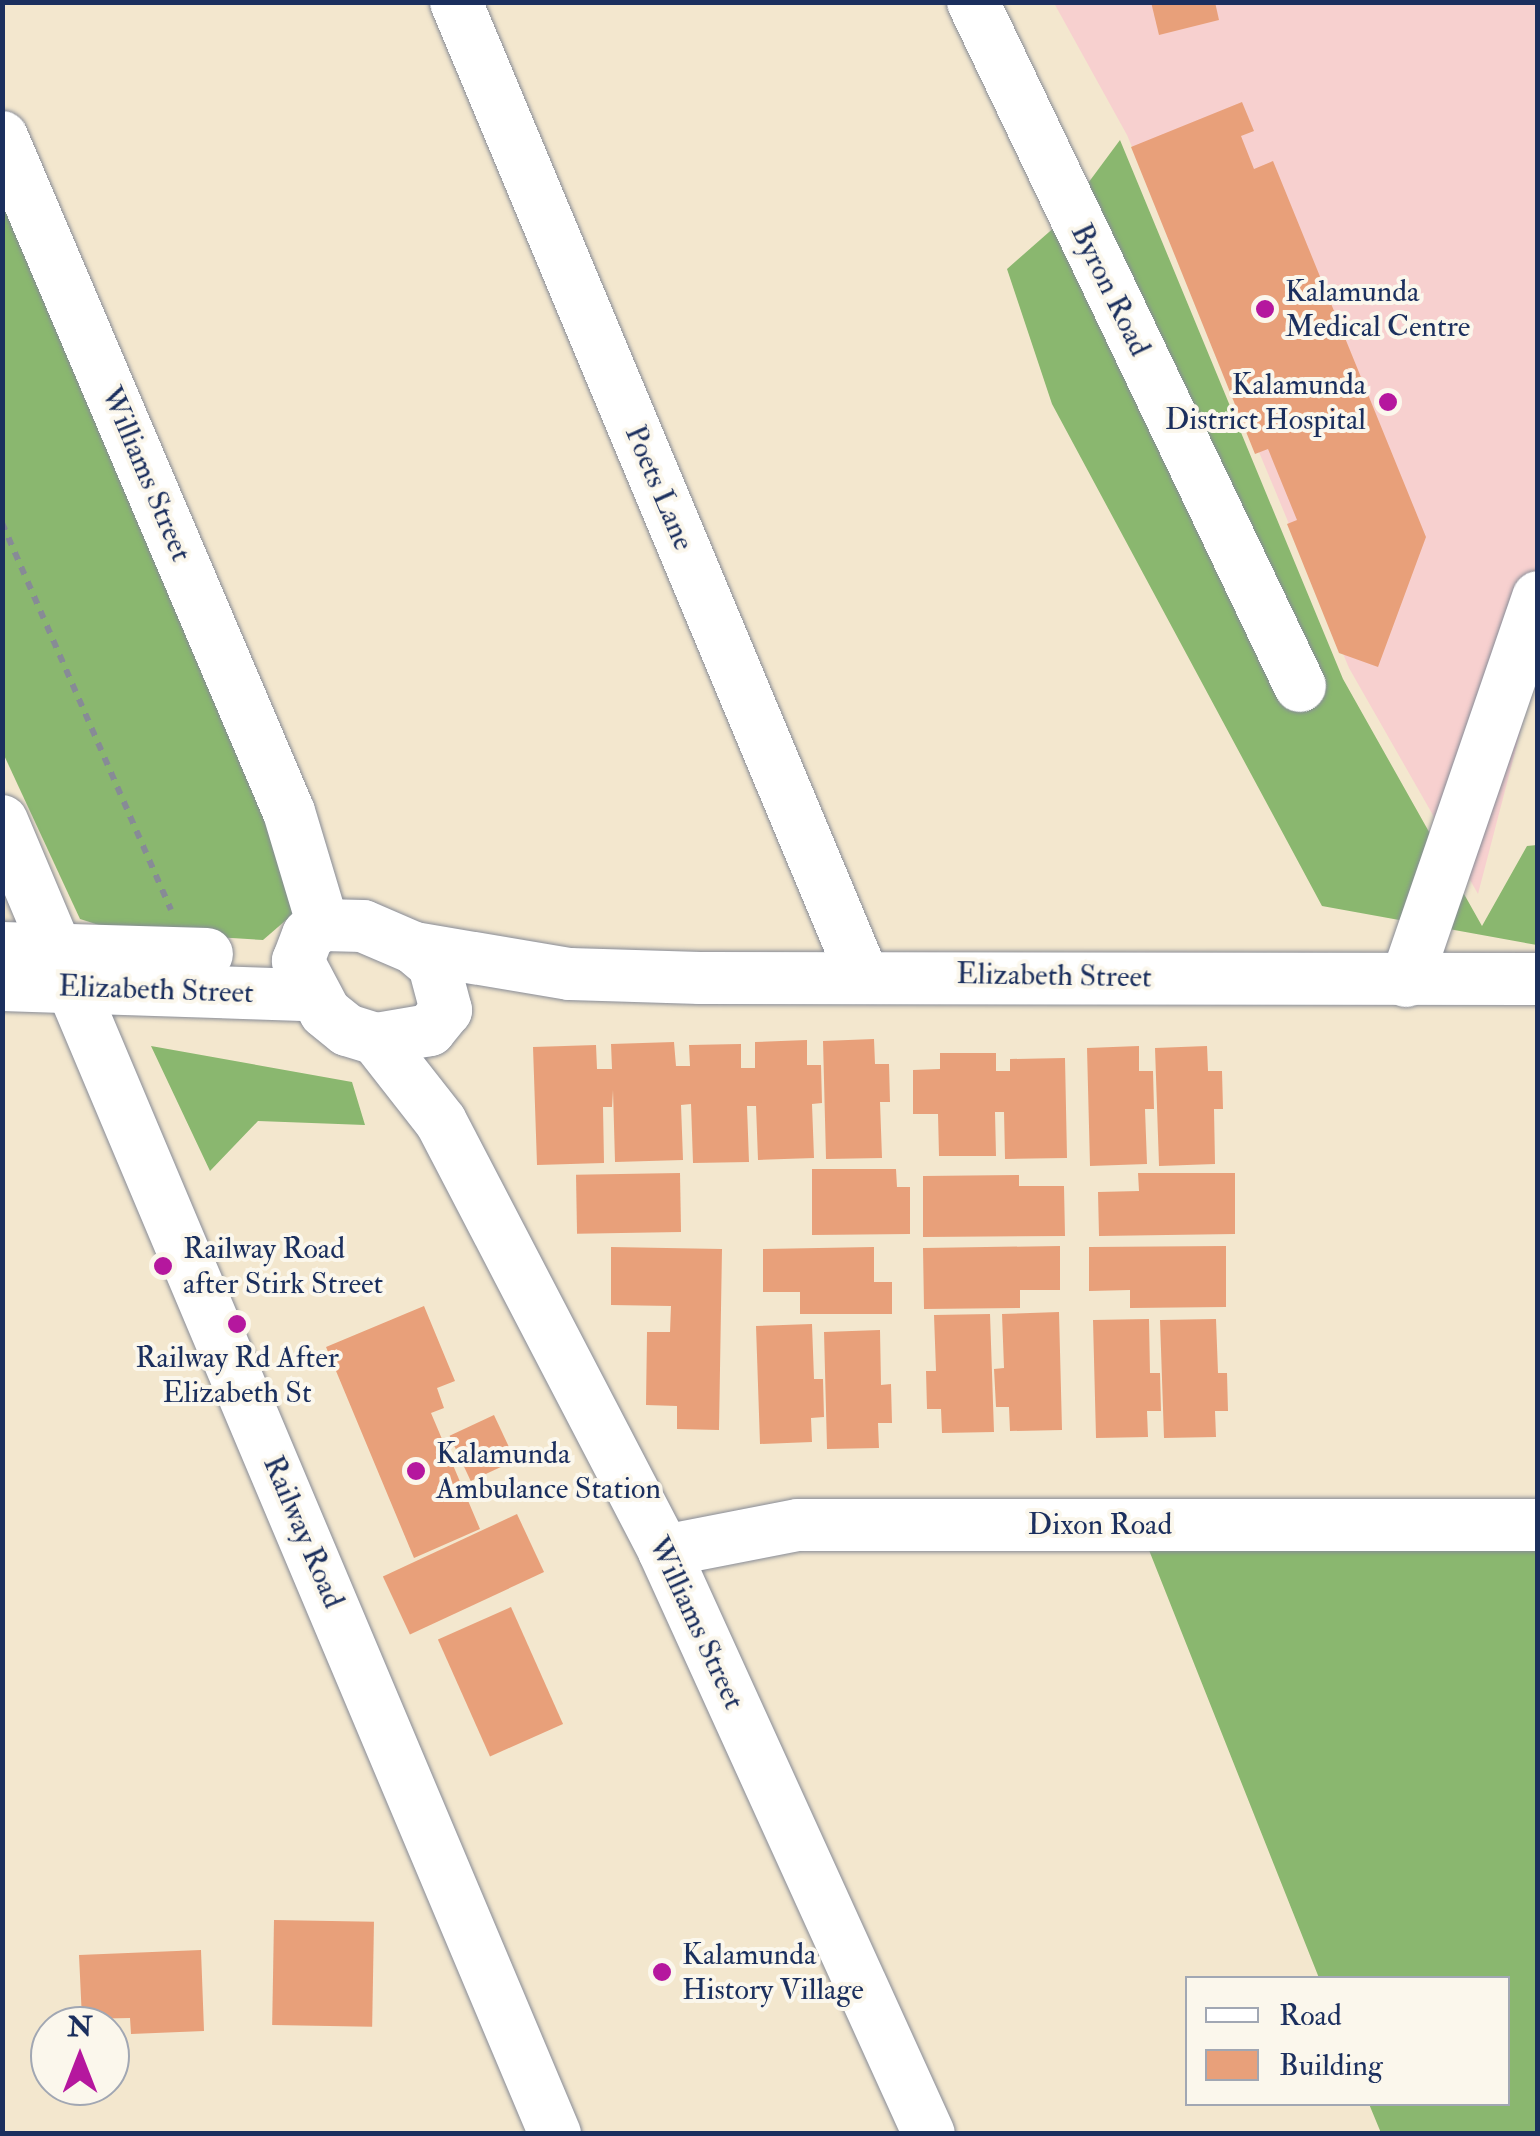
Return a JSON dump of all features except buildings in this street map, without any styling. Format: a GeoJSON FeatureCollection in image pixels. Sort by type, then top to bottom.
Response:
{"type":"FeatureCollection","features":[{"type":"Feature","properties":{"kind":"street","name":"Poets Lane"},"geometry":{"type":"LineString","coordinates":[[456,2],[862,974]]}},
{"type":"Feature","properties":{"kind":"street","name":"Byron Road"},"geometry":{"type":"LineString","coordinates":[[972,2],[1300,686]]}},
{"type":"Feature","properties":{"kind":"street","name":"Williams Street"},"geometry":{"type":"LineString","coordinates":[[2,137],[288,812],[324,851],[323,952],[347,1030],[376,1039],[441,1122],[664,1551],[929,2134]]}},
{"type":"Feature","properties":{"kind":"street"},"geometry":{"type":"LineString","coordinates":[[1406,981],[1538,597]]}},
{"type":"Feature","properties":{"kind":"street","name":"Railway Road"},"geometry":{"type":"LineString","coordinates":[[2,821],[555,2134]]}},
{"type":"Feature","properties":{"kind":"street","name":"Elizabeth Street"},"geometry":{"type":"LineString","coordinates":[[2,948],[66,966],[414,948],[570,974],[1538,979]]}},
{"type":"Feature","properties":{"kind":"street","name":"Williams Street"},"geometry":{"type":"LineString","coordinates":[[414,948],[434,965],[441,1122]]}},
{"type":"Feature","properties":{"kind":"street","name":"Elizabeth Street"},"geometry":{"type":"LineString","coordinates":[[2,985],[66,966],[182,952],[323,952]]}},
{"type":"Feature","properties":{"kind":"street","name":"Elizabeth Street"},"geometry":{"type":"LineString","coordinates":[[376,1039],[438,1020],[502,986],[570,974]]}},
{"type":"Feature","properties":{"kind":"street","name":"Dixon Road"},"geometry":{"type":"LineString","coordinates":[[664,1551],[798,1526],[1538,1525]]}},
{"type":"Feature","properties":{"kind":"path"},"geometry":{"type":"LineString","coordinates":[[2,523],[179,928],[182,952]]}},
{"type":"Feature","properties":{"kind":"shaded area","name":"Kalamunda District Hospital"},"geometry":{"type":"Polygon","coordinates":[[[1054,3],[1537,3],[1537,668],[1478,894],[1349,668],[1127,135],[1054,3]]]}},
{"type":"Feature","properties":{"kind":"green space"},"geometry":{"type":"Polygon","coordinates":[[[1120,140],[1343,679],[1482,926],[1527,846],[1537,845],[1537,945],[1322,906],[1052,404],[1007,269],[1057,225],[1120,140]]]}},
{"type":"Feature","properties":{"kind":"green space"},"geometry":{"type":"Polygon","coordinates":[[[2,198],[307,902],[263,940],[118,931],[80,919],[3,753],[2,198]]]}},
{"type":"Feature","properties":{"kind":"green space"},"geometry":{"type":"Polygon","coordinates":[[[151,1046],[352,1082],[365,1125],[258,1121],[210,1171],[151,1046]]]}},
{"type":"Feature","properties":{"kind":"green space"},"geometry":{"type":"Polygon","coordinates":[[[1139,1525],[1537,1525],[1537,2133],[1381,2133],[1370,2106],[1510,2106],[1510,1976],[1318,1976],[1139,1525]]]}},
{"type":"Feature","properties":{"kind":"place","name":"Kalamunda Medical Centre"},"geometry":{"type":"Point","coordinates":[1265,309]}},
{"type":"Feature","properties":{"kind":"place","name":"Kalamunda District Hospital"},"geometry":{"type":"Point","coordinates":[1388,402]}},
{"type":"Feature","properties":{"kind":"place","name":"Railway Road after Stirk Street"},"geometry":{"type":"Point","coordinates":[163,1266]}},
{"type":"Feature","properties":{"kind":"place","name":"Railway Rd After Elizabeth St"},"geometry":{"type":"Point","coordinates":[237,1324]}},
{"type":"Feature","properties":{"kind":"place","name":"Kalamunda Ambulance Station"},"geometry":{"type":"Point","coordinates":[416,1471]}},
{"type":"Feature","properties":{"kind":"place","name":"Kalamunda History Village"},"geometry":{"type":"Point","coordinates":[662,1972]}}]}
